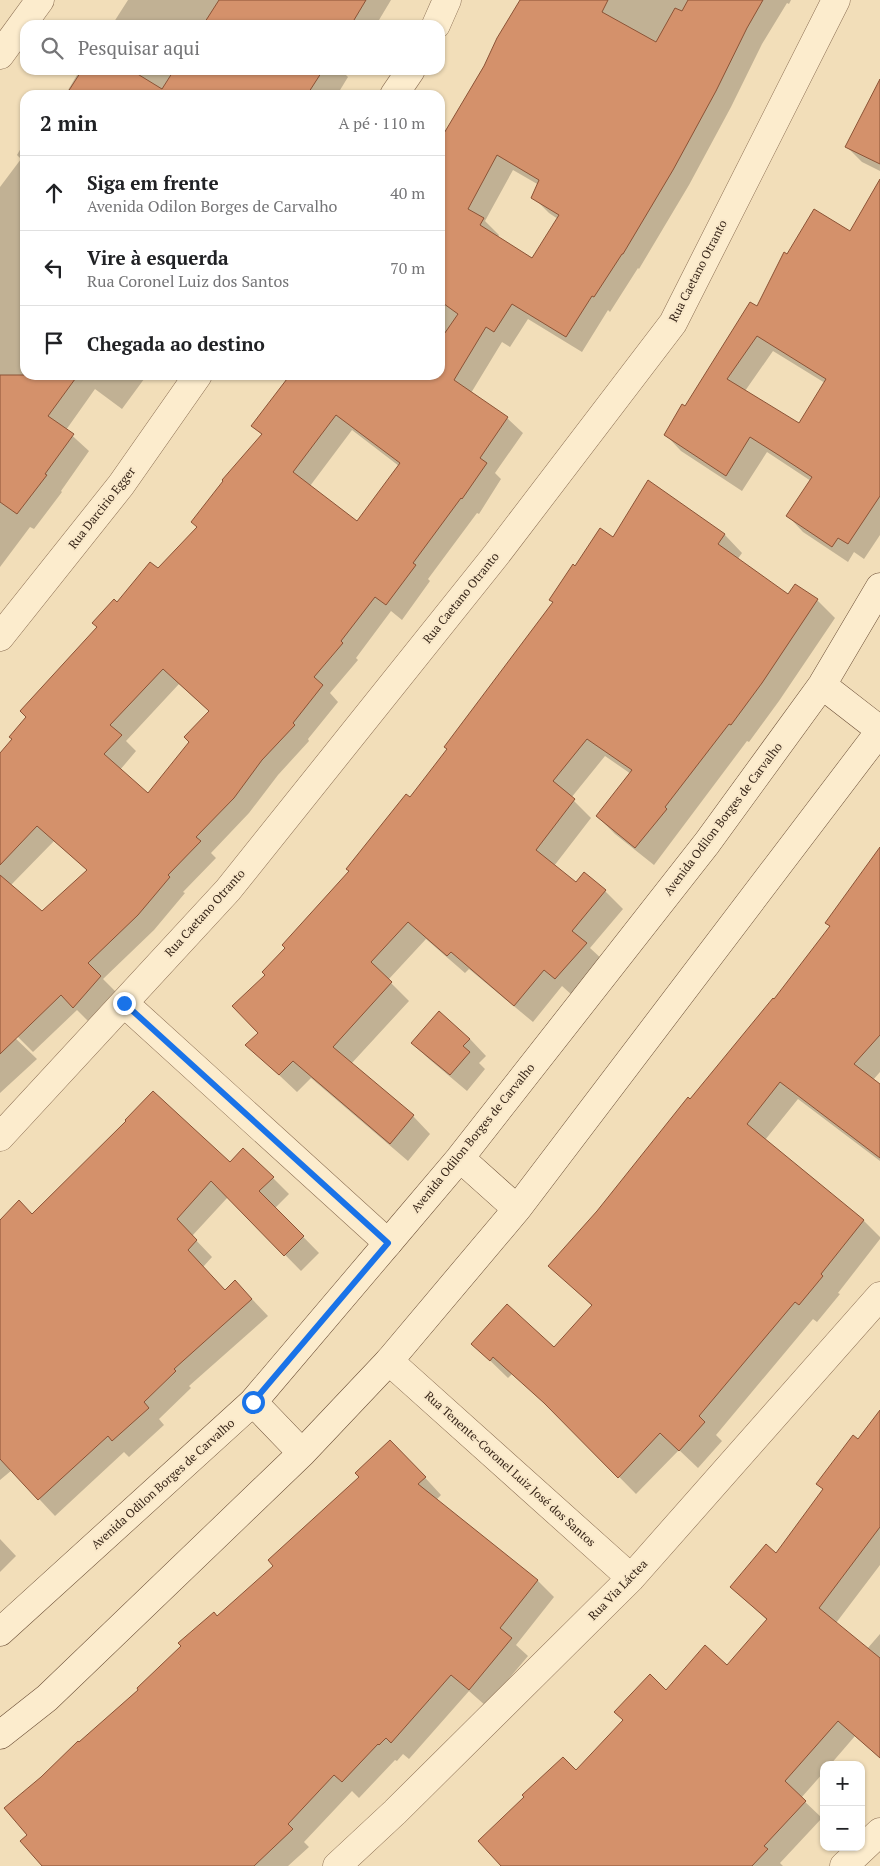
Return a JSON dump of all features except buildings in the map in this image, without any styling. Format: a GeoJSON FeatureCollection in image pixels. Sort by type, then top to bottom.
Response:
{"type":"FeatureCollection","features":[{"type":"Feature","properties":{"kind":"street"},"geometry":{"type":"LineString","coordinates":[[25,20],[40,0]]}},
{"type":"Feature","properties":{"kind":"street"},"geometry":{"type":"LineString","coordinates":[[438,20],[447,0]]}},
{"type":"Feature","properties":{"kind":"street","name":"Rua Caetano Otranto"},"geometry":{"type":"LineString","coordinates":[[0,1137],[228,890],[496,555],[672,323],[836,0]]}},
{"type":"Feature","properties":{"kind":"street"},"geometry":{"type":"LineString","coordinates":[[0,54],[20,27]]}},
{"type":"Feature","properties":{"kind":"street"},"geometry":{"type":"LineString","coordinates":[[397,90],[408,75]]}},
{"type":"Feature","properties":{"kind":"street","name":"Rua Darcirio Egger"},"geometry":{"type":"LineString","coordinates":[[0,637],[121,485],[194,380]]}},
{"type":"Feature","properties":{"kind":"street","name":"Avenida Odilon Borges de Carvalho"},"geometry":{"type":"LineString","coordinates":[[0,1632],[253,1402],[460,1158],[707,844],[822,685],[880,587]]}},
{"type":"Feature","properties":{"kind":"street"},"geometry":{"type":"LineString","coordinates":[[0,1735],[47,1698],[302,1453],[389,1361],[517,1210],[880,730],[822,685]]}},
{"type":"Feature","properties":{"kind":"street"},"geometry":{"type":"LineString","coordinates":[[124,1003],[388,1243]]}},
{"type":"Feature","properties":{"kind":"street"},"geometry":{"type":"LineString","coordinates":[[460,1158],[517,1210]]}},
{"type":"Feature","properties":{"kind":"street","name":"Rua Via Láctea"},"geometry":{"type":"LineString","coordinates":[[337,1866],[395,1812],[632,1578],[880,1296]]}},
{"type":"Feature","properties":{"kind":"street","name":"Rua Tenente-Coronel Luiz José dos Santos"},"geometry":{"type":"LineString","coordinates":[[389,1361],[632,1578]]}},
{"type":"Feature","properties":{"kind":"street"},"geometry":{"type":"LineString","coordinates":[[253,1402],[302,1453]]}},
{"type":"Feature","properties":{"kind":"street"},"geometry":{"type":"LineString","coordinates":[[844,1866],[880,1832]]}},
{"type":"Feature","properties":{"kind":"route"},"geometry":{"type":"LineString","coordinates":[[124,1003],[388,1243],[253,1402]]}}]}
